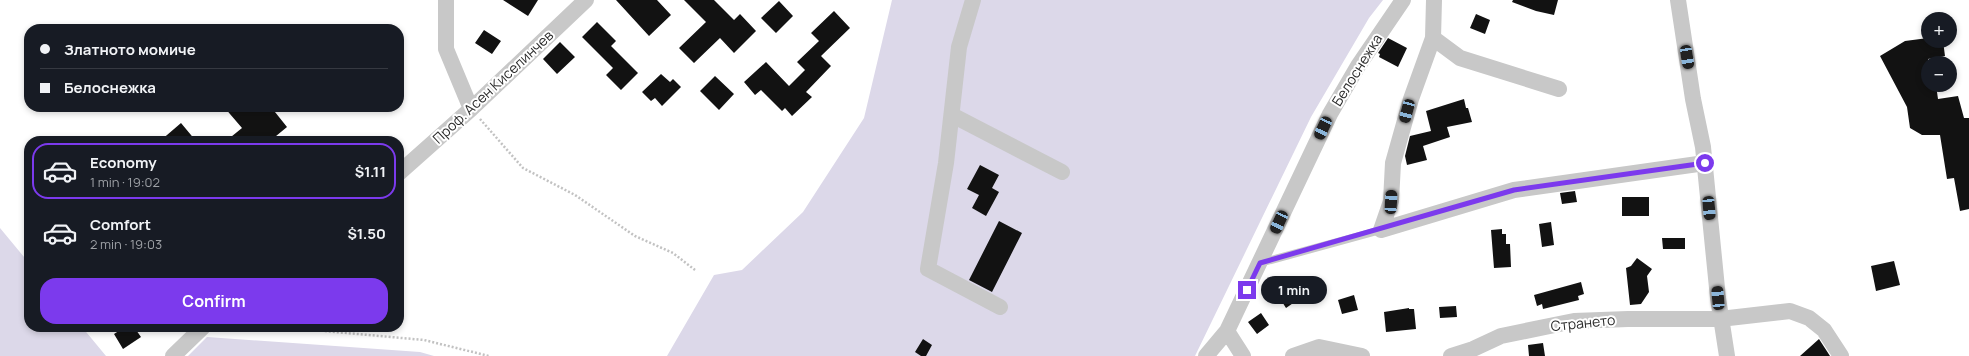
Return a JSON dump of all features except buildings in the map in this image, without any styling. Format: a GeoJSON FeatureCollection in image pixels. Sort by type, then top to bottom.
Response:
{"type":"FeatureCollection","features":[{"type":"Feature","properties":{"kind":"street"},"geometry":{"type":"LineString","coordinates":[[446,0],[444,36],[446,49],[472,109]]}},
{"type":"Feature","properties":{"kind":"street","name":"Проф. Асен Киселинчев"},"geometry":{"type":"LineString","coordinates":[[404,169],[472,109],[586,0]]}},
{"type":"Feature","properties":{"kind":"street"},"geometry":{"type":"LineString","coordinates":[[972,0],[959,47],[952,115],[928,269],[1000,307]]}},
{"type":"Feature","properties":{"kind":"street","name":"Белоснежка"},"geometry":{"type":"LineString","coordinates":[[1206,356],[1227,330],[1330,114],[1358,66],[1402,0]]}},
{"type":"Feature","properties":{"kind":"street"},"geometry":{"type":"LineString","coordinates":[[1381,230],[1391,202],[1393,163],[1411,98],[1433,38],[1434,0]]}},
{"type":"Feature","properties":{"kind":"street"},"geometry":{"type":"LineString","coordinates":[[1678,0],[1705,163],[1720,319],[1727,356]]}},
{"type":"Feature","properties":{"kind":"street"},"geometry":{"type":"LineString","coordinates":[[1433,38],[1460,58],[1559,88]]}},
{"type":"Feature","properties":{"kind":"street"},"geometry":{"type":"LineString","coordinates":[[952,115],[1062,172]]}},
{"type":"Feature","properties":{"kind":"street"},"geometry":{"type":"LineString","coordinates":[[1381,230],[1514,190],[1705,163]]}},
{"type":"Feature","properties":{"kind":"street","name":"Странето"},"geometry":{"type":"LineString","coordinates":[[1451,356],[1473,349],[1501,336],[1574,321],[1628,319],[1720,319],[1790,311],[1809,318],[1824,330],[1841,356]]}},
{"type":"Feature","properties":{"kind":"street"},"geometry":{"type":"LineString","coordinates":[[1227,330],[1244,356]]}},
{"type":"Feature","properties":{"kind":"street"},"geometry":{"type":"LineString","coordinates":[[173,356],[198,332]]}},
{"type":"Feature","properties":{"kind":"street"},"geometry":{"type":"LineString","coordinates":[[1293,356],[1319,347],[1362,356]]}},
{"type":"Feature","properties":{"kind":"lane"},"geometry":{"type":"LineString","coordinates":[[1260,263],[1381,230]]}},
{"type":"Feature","properties":{"kind":"path"},"geometry":{"type":"LineString","coordinates":[[472,109],[523,168],[575,195],[635,236],[673,252],[695,270]]}},
{"type":"Feature","properties":{"kind":"path"},"geometry":{"type":"LineString","coordinates":[[336,332],[424,340],[489,356]]}},
{"type":"Feature","properties":{"kind":"shaded area"},"geometry":{"type":"Polygon","coordinates":[[[892,0],[1383,0],[1369,18],[1311,117],[1195,356],[667,356],[714,275],[742,270],[803,212],[864,118],[892,0]]]}},
{"type":"Feature","properties":{"kind":"shaded area"},"geometry":{"type":"Polygon","coordinates":[[[0,228],[24,257],[24,332],[86,332],[106,356],[0,356],[0,228]]]}},
{"type":"Feature","properties":{"kind":"shaded area"},"geometry":{"type":"Polygon","coordinates":[[[207,337],[420,352],[434,356],[188,356],[207,337]]]}},
{"type":"Feature","properties":{"kind":"route"},"geometry":{"type":"LineString","coordinates":[[1247,290],[1260,263],[1381,230],[1514,190],[1705,163]]}}]}
